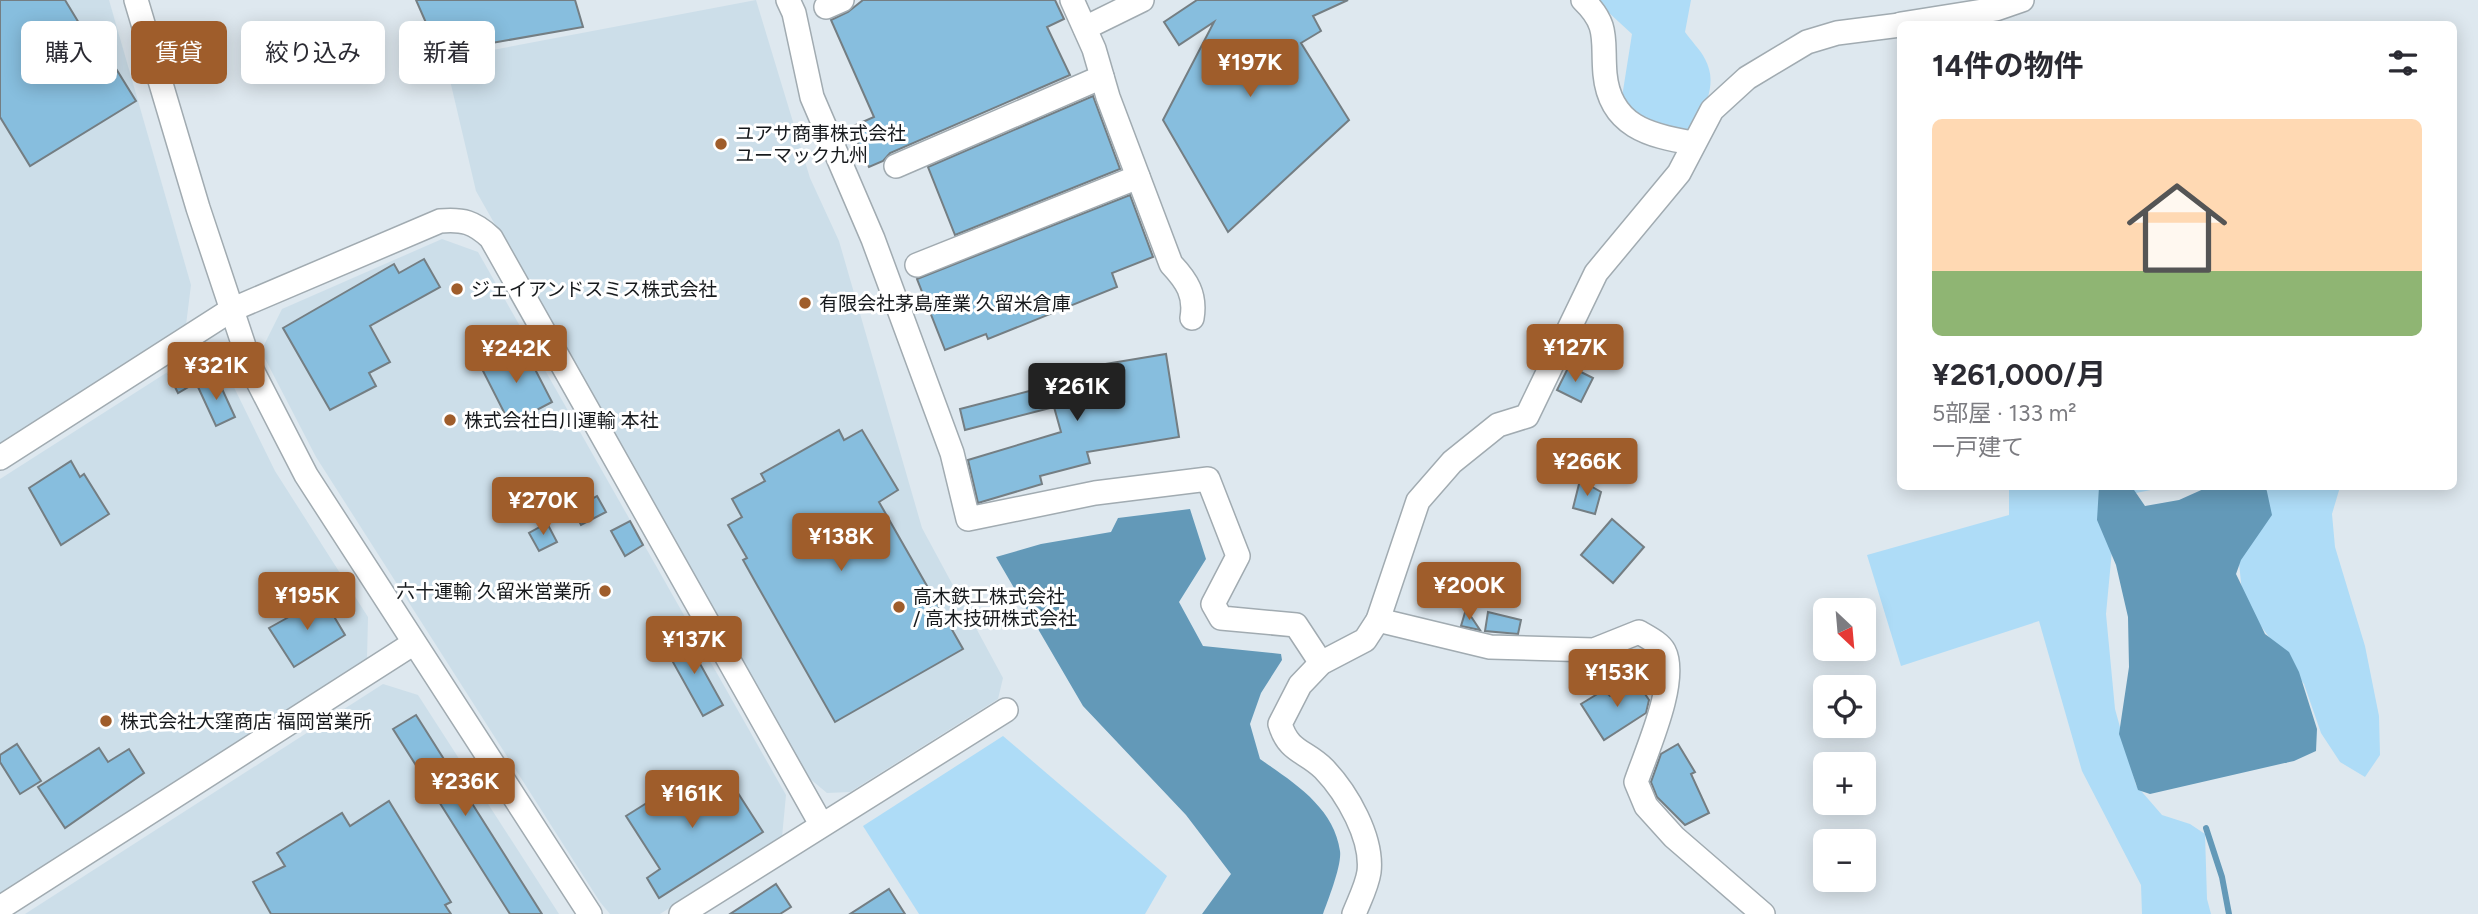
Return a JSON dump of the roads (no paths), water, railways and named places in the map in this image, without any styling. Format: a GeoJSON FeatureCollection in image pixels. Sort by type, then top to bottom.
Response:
{"type":"FeatureCollection","features":[{"type":"Feature","properties":{"kind":"street"},"geometry":{"type":"LineString","coordinates":[[136,0],[252,370],[306,475],[590,914]]}},
{"type":"Feature","properties":{"kind":"street"},"geometry":{"type":"LineString","coordinates":[[788,0],[794,13],[812,97],[873,239],[952,453],[968,519],[1096,493],[1208,478],[1238,556],[1213,604],[1221,618],[1296,625],[1321,663]]}},
{"type":"Feature","properties":{"kind":"street"},"geometry":{"type":"LineString","coordinates":[[1072,0],[1085,28],[1171,264],[1185,279],[1195,302],[1192,318]]}},
{"type":"Feature","properties":{"kind":"street"},"geometry":{"type":"LineString","coordinates":[[1085,28],[1143,0]]}},
{"type":"Feature","properties":{"kind":"street"},"geometry":{"type":"LineString","coordinates":[[1583,0],[1605,32],[1605,75],[1612,100],[1624,118],[1644,133],[1693,143]]}},
{"type":"Feature","properties":{"kind":"street"},"geometry":{"type":"LineString","coordinates":[[1920,21],[1996,9],[2022,0]]}},
{"type":"Feature","properties":{"kind":"street"},"geometry":{"type":"LineString","coordinates":[[1354,914],[1369,872],[1365,838],[1350,806],[1324,769],[1286,743],[1280,724],[1300,685],[1321,663],[1365,640],[1378,620],[1418,501],[1452,462],[1498,425],[1527,416],[1597,273],[1679,173],[1712,110],[1746,78],[1807,42],[1837,33],[1897,25]]}},
{"type":"Feature","properties":{"kind":"street"},"geometry":{"type":"LineString","coordinates":[[896,166],[1102,77]]}},
{"type":"Feature","properties":{"kind":"street"},"geometry":{"type":"LineString","coordinates":[[917,265],[1138,177]]}},
{"type":"Feature","properties":{"kind":"street"},"geometry":{"type":"LineString","coordinates":[[0,458],[231,310],[440,221],[463,219],[479,226],[491,238],[821,824]]}},
{"type":"Feature","properties":{"kind":"street"},"geometry":{"type":"LineString","coordinates":[[1378,620],[1490,647],[1594,650],[1639,632],[1663,649],[1669,664],[1660,715],[1636,782],[1646,806],[1674,837],[1763,914]]}},
{"type":"Feature","properties":{"kind":"street"},"geometry":{"type":"LineString","coordinates":[[0,908],[414,643]]}},
{"type":"Feature","properties":{"kind":"street"},"geometry":{"type":"LineString","coordinates":[[681,914],[1006,710]]}},
{"type":"Feature","properties":{"kind":"waterway"},"geometry":{"type":"LineString","coordinates":[[2206,828],[2222,877],[2229,914]]}},
{"type":"Feature","properties":{"kind":"place","name":"ユアサ商事株式会社 ユーマック九州"},"geometry":{"type":"Point","coordinates":[721,144]}},
{"type":"Feature","properties":{"kind":"place","name":"ジェイアンドスミス株式会社"},"geometry":{"type":"Point","coordinates":[457,289]}},
{"type":"Feature","properties":{"kind":"place","name":"有限会社茅島産業 久留米倉庫"},"geometry":{"type":"Point","coordinates":[805,303]}},
{"type":"Feature","properties":{"kind":"place","name":"株式会社白川運輸 本社"},"geometry":{"type":"Point","coordinates":[450,420]}},
{"type":"Feature","properties":{"kind":"place","name":"六十運輸 久留米営業所"},"geometry":{"type":"Point","coordinates":[605,591]}},
{"type":"Feature","properties":{"kind":"place","name":"高木鉄工株式会社 / 高木技研株式会社"},"geometry":{"type":"Point","coordinates":[899,607]}},
{"type":"Feature","properties":{"kind":"place","name":"株式会社大窪商店 福岡営業所"},"geometry":{"type":"Point","coordinates":[106,721]}}]}
